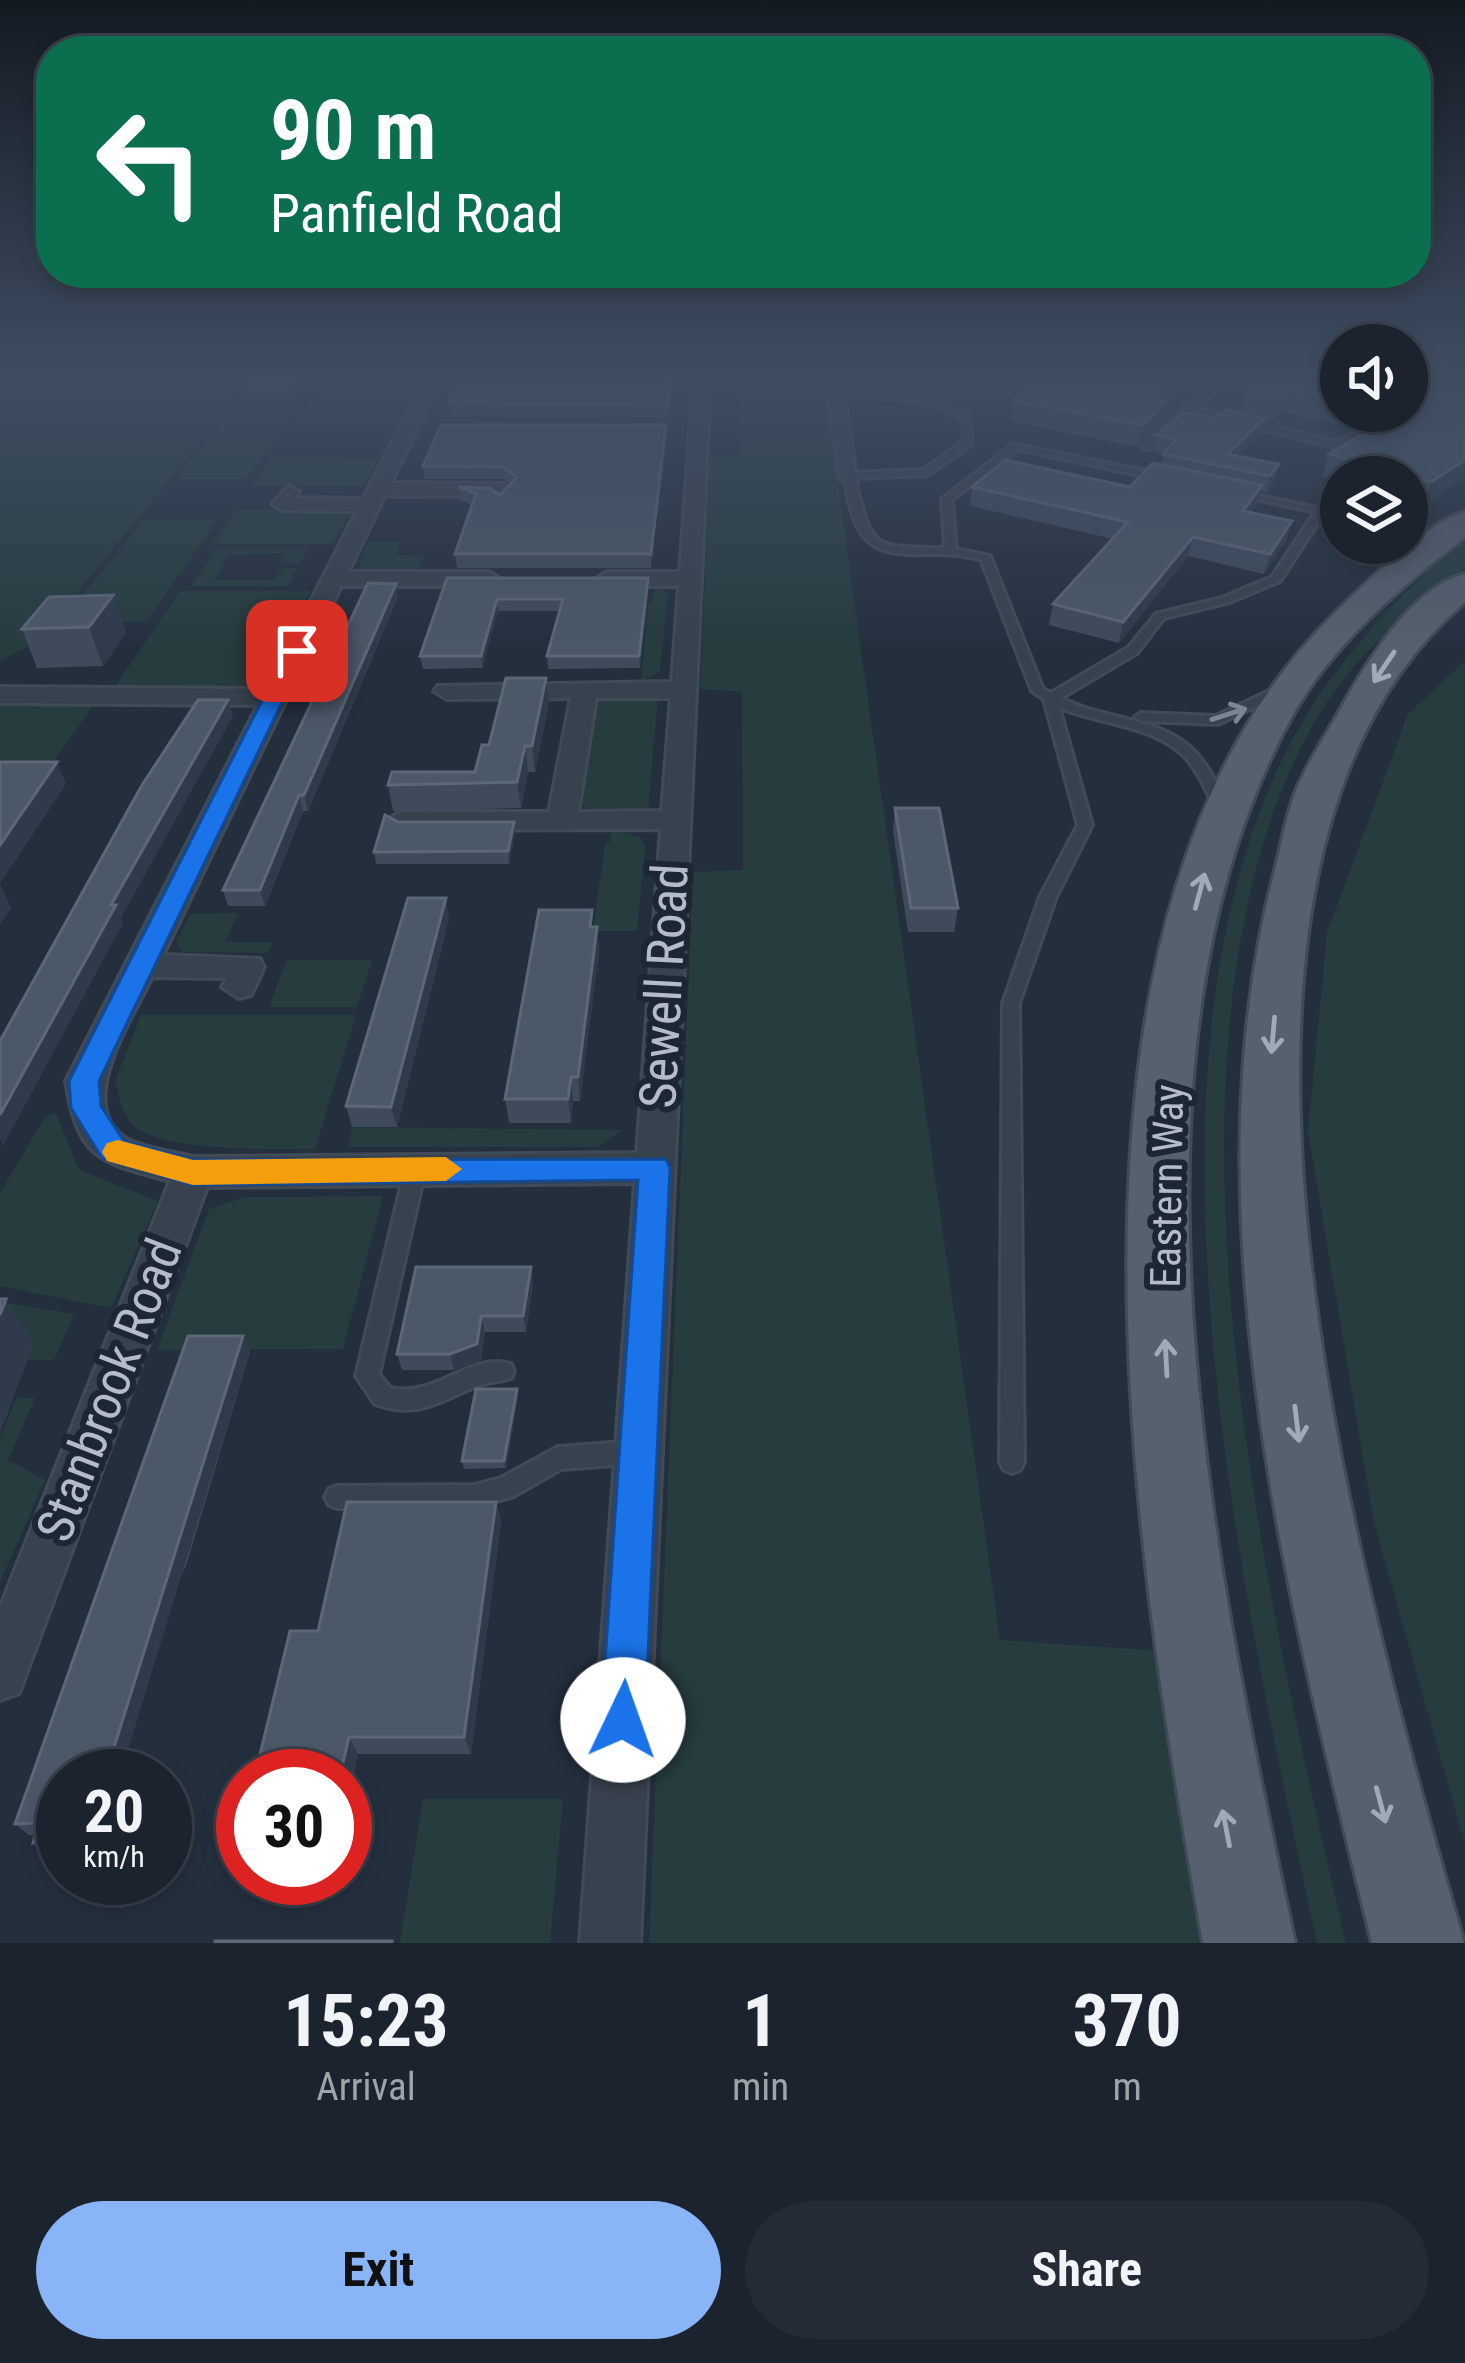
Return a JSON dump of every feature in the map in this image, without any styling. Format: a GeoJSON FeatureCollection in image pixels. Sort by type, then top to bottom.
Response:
{"type":"FeatureCollection","features":[{"type":"Feature","properties":{"kind":"main road","name":"Eastern Way"},"geometry":{"type":"LineString","coordinates":[[1249,1943],[1212,1755],[1174,1494],[1161,1260],[1162,1155],[1179,988],[1202,881],[1267,723],[1352,614],[1465,522]]}},
{"type":"Feature","properties":{"kind":"main road"},"geometry":{"type":"LineString","coordinates":[[1418,1943],[1354,1703],[1300,1444],[1275,1232],[1270,1073],[1283,935],[1305,830],[1342,737],[1385,662],[1417,624],[1465,584]]}},
{"type":"Feature","properties":{"kind":"street"},"geometry":{"type":"LineString","coordinates":[[392,470],[374,497],[84,1081],[86,1108],[113,1150],[193,1172],[654,1168]]}},
{"type":"Feature","properties":{"kind":"street","name":"Sewell Road"},"geometry":{"type":"LineString","coordinates":[[610,1943],[689,579],[688,470]]}},
{"type":"Feature","properties":{"kind":"street"},"geometry":{"type":"LineString","coordinates":[[849,470],[850,477]]}},
{"type":"Feature","properties":{"kind":"street"},"geometry":{"type":"LineString","coordinates":[[289,492],[282,504],[504,490],[501,497]]}},
{"type":"Feature","properties":{"kind":"street"},"geometry":{"type":"LineString","coordinates":[[334,579],[512,579]]}},
{"type":"Feature","properties":{"kind":"street"},"geometry":{"type":"LineString","coordinates":[[583,579],[689,579]]}},
{"type":"Feature","properties":{"kind":"street"},"geometry":{"type":"LineString","coordinates":[[562,820],[585,690]]}},
{"type":"Feature","properties":{"kind":"street"},"geometry":{"type":"LineString","coordinates":[[447,691],[682,690]]}},
{"type":"Feature","properties":{"kind":"street"},"geometry":{"type":"LineString","coordinates":[[0,695],[274,697]]}},
{"type":"Feature","properties":{"kind":"street","name":"Sewell Road"},"geometry":{"type":"LineString","coordinates":[[400,821],[673,820]]}},
{"type":"Feature","properties":{"kind":"street"},"geometry":{"type":"LineString","coordinates":[[140,966],[248,967],[239,987]]}},
{"type":"Feature","properties":{"kind":"street","name":"Stanbrook Road"},"geometry":{"type":"LineString","coordinates":[[0,1674],[193,1172]]}},
{"type":"Feature","properties":{"kind":"lane"},"geometry":{"type":"LineString","coordinates":[[931,470],[850,477],[859,530],[867,539],[904,550],[985,556],[1027,674],[1050,699],[1085,825],[1048,897],[1011,1003],[1012,1462]]}},
{"type":"Feature","properties":{"kind":"lane"},"geometry":{"type":"LineString","coordinates":[[951,551],[946,499],[985,470]]}},
{"type":"Feature","properties":{"kind":"lane"},"geometry":{"type":"LineString","coordinates":[[1129,470],[1174,479]]}},
{"type":"Feature","properties":{"kind":"lane"},"geometry":{"type":"LineString","coordinates":[[1050,699],[1133,650],[1160,616],[1226,600],[1276,579],[1321,510],[1216,488]]}},
{"type":"Feature","properties":{"kind":"lane"},"geometry":{"type":"LineString","coordinates":[[1076,706],[1200,722],[1236,715],[1294,683]]}},
{"type":"Feature","properties":{"kind":"lane"},"geometry":{"type":"LineString","coordinates":[[1050,699],[1188,748],[1208,770],[1226,816]]}},
{"type":"Feature","properties":{"kind":"lane"},"geometry":{"type":"LineString","coordinates":[[415,1169],[367,1376],[372,1388],[399,1402],[427,1401],[465,1375],[503,1371]]}},
{"type":"Feature","properties":{"kind":"lane"},"geometry":{"type":"LineString","coordinates":[[337,1498],[476,1496],[506,1488],[558,1457],[639,1453]]}},
{"type":"Feature","properties":{"kind":"green space"},"geometry":{"type":"Polygon","coordinates":[[[0,470],[177,470],[37,642],[0,661],[0,470]]]}},
{"type":"Feature","properties":{"kind":"green space"},"geometry":{"type":"Polygon","coordinates":[[[184,470],[253,470],[246,479],[176,479],[184,470]]]}},
{"type":"Feature","properties":{"kind":"green space"},"geometry":{"type":"Polygon","coordinates":[[[263,470],[373,470],[363,487],[252,486],[263,470]]]}},
{"type":"Feature","properties":{"kind":"green space"},"geometry":{"type":"Polygon","coordinates":[[[709,470],[836,470],[1000,1640],[1162,1651],[1212,1943],[649,1943],[693,872],[743,870],[742,692],[700,689],[709,470]]]}},
{"type":"Feature","properties":{"kind":"green space"},"geometry":{"type":"Polygon","coordinates":[[[237,510],[350,513],[332,544],[212,544],[237,510]]]}},
{"type":"Feature","properties":{"kind":"green space"},"geometry":{"type":"Polygon","coordinates":[[[144,519],[218,519],[146,622],[61,622],[144,519]]]}},
{"type":"Feature","properties":{"kind":"green space"},"geometry":{"type":"Polygon","coordinates":[[[1465,536],[1465,568],[1363,657],[1314,723],[1260,853],[1232,1001],[1224,1160],[1233,1326],[1254,1492],[1282,1654],[1346,1943],[1317,1943],[1259,1661],[1213,1346],[1205,1187],[1211,1034],[1235,890],[1282,760],[1318,696],[1362,639],[1465,536]]]}},
{"type":"Feature","properties":{"kind":"green space"},"geometry":{"type":"Polygon","coordinates":[[[368,542],[400,542],[395,555],[424,556],[417,572],[358,570],[368,542]]]}},
{"type":"Feature","properties":{"kind":"green space"},"geometry":{"type":"Polygon","coordinates":[[[216,549],[308,549],[300,563],[281,563],[286,553],[228,555],[215,580],[276,580],[283,568],[297,568],[288,586],[191,586],[216,549]]]}},
{"type":"Feature","properties":{"kind":"green space"},"geometry":{"type":"Polygon","coordinates":[[[655,586],[668,593],[660,672],[641,681],[648,605],[655,586]]]}},
{"type":"Feature","properties":{"kind":"green space"},"geometry":{"type":"Polygon","coordinates":[[[180,591],[310,591],[263,682],[238,689],[114,688],[180,591]]]}},
{"type":"Feature","properties":{"kind":"green space"},"geometry":{"type":"Polygon","coordinates":[[[1465,661],[1465,1844],[1374,1523],[1308,1131],[1327,933],[1408,714],[1465,661]]]}},
{"type":"Feature","properties":{"kind":"green space"},"geometry":{"type":"Polygon","coordinates":[[[612,695],[658,697],[648,811],[612,814],[579,804],[595,703],[612,695]]]}},
{"type":"Feature","properties":{"kind":"green space"},"geometry":{"type":"Polygon","coordinates":[[[0,705],[93,706],[40,780],[0,780],[0,705]]]}},
{"type":"Feature","properties":{"kind":"green space"},"geometry":{"type":"Polygon","coordinates":[[[612,830],[640,837],[645,847],[637,931],[593,931],[605,843],[610,842],[612,830]]]}},
{"type":"Feature","properties":{"kind":"green space"},"geometry":{"type":"Polygon","coordinates":[[[238,913],[225,942],[273,942],[268,953],[183,952],[176,942],[190,914],[238,913]]]}},
{"type":"Feature","properties":{"kind":"green space"},"geometry":{"type":"Polygon","coordinates":[[[287,960],[372,960],[357,1007],[269,1007],[287,960]]]}},
{"type":"Feature","properties":{"kind":"green space"},"geometry":{"type":"Polygon","coordinates":[[[141,1015],[356,1015],[315,1149],[192,1145],[146,1133],[132,1124],[115,1081],[141,1015]]]}},
{"type":"Feature","properties":{"kind":"green space"},"geometry":{"type":"Polygon","coordinates":[[[56,1113],[79,1170],[158,1201],[111,1308],[0,1286],[0,1193],[46,1116],[56,1113]]]}},
{"type":"Feature","properties":{"kind":"green space"},"geometry":{"type":"Polygon","coordinates":[[[352,1127],[622,1130],[598,1147],[347,1147],[352,1127]]]}},
{"type":"Feature","properties":{"kind":"green space"},"geometry":{"type":"Polygon","coordinates":[[[383,1196],[343,1349],[157,1350],[209,1209],[246,1197],[383,1196]]]}},
{"type":"Feature","properties":{"kind":"green space"},"geometry":{"type":"Polygon","coordinates":[[[0,1302],[74,1314],[54,1360],[26,1360],[0,1302]]]}},
{"type":"Feature","properties":{"kind":"green space"},"geometry":{"type":"Polygon","coordinates":[[[17,1397],[35,1398],[8,1460],[45,1480],[0,1582],[0,1437],[17,1397]]]}},
{"type":"Feature","properties":{"kind":"green space"},"geometry":{"type":"Polygon","coordinates":[[[423,1799],[563,1799],[550,1943],[400,1943],[423,1799]]]}},
{"type":"Feature","properties":{"kind":"building"},"geometry":{"type":"Polygon","coordinates":[[[507,470],[661,470],[651,554],[455,554],[476,494],[459,487],[489,488],[500,495],[517,477],[507,470]]]}},
{"type":"Feature","properties":{"kind":"building"},"geometry":{"type":"Polygon","coordinates":[[[993,470],[1050,470],[1130,487],[1147,470],[1186,470],[1262,485],[1243,511],[1292,521],[1270,554],[1193,537],[1123,622],[1053,604],[1128,522],[972,487],[993,470]]]}},
{"type":"Feature","properties":{"kind":"building"},"geometry":{"type":"Polygon","coordinates":[[[1239,470],[1275,470],[1270,476],[1239,470]]]}},
{"type":"Feature","properties":{"kind":"building"},"geometry":{"type":"Polygon","coordinates":[[[1428,470],[1450,470],[1431,482],[1428,481],[1428,470]]]}},
{"type":"Feature","properties":{"kind":"building"},"geometry":{"type":"Polygon","coordinates":[[[447,578],[648,578],[639,656],[547,656],[563,599],[497,599],[481,656],[420,656],[447,578]]]}},
{"type":"Feature","properties":{"kind":"building"},"geometry":{"type":"Polygon","coordinates":[[[368,583],[396,584],[260,890],[223,890],[368,583]]]}},
{"type":"Feature","properties":{"kind":"building"},"geometry":{"type":"Polygon","coordinates":[[[113,595],[89,627],[22,629],[49,597],[113,595]]]}},
{"type":"Feature","properties":{"kind":"building"},"geometry":{"type":"Polygon","coordinates":[[[506,678],[546,678],[532,746],[525,746],[517,782],[388,785],[392,772],[475,772],[482,745],[489,745],[506,678]]]}},
{"type":"Feature","properties":{"kind":"building"},"geometry":{"type":"Polygon","coordinates":[[[198,700],[228,700],[111,905],[116,905],[0,1115],[0,1041],[142,785],[198,700]]]}},
{"type":"Feature","properties":{"kind":"building"},"geometry":{"type":"Polygon","coordinates":[[[0,762],[57,762],[0,845],[0,762]]]}},
{"type":"Feature","properties":{"kind":"building"},"geometry":{"type":"Polygon","coordinates":[[[895,808],[939,808],[958,908],[911,908],[895,808]]]}},
{"type":"Feature","properties":{"kind":"building"},"geometry":{"type":"Polygon","coordinates":[[[385,815],[398,822],[514,822],[508,851],[374,852],[385,815]]]}},
{"type":"Feature","properties":{"kind":"building"},"geometry":{"type":"Polygon","coordinates":[[[408,898],[446,898],[391,1107],[346,1106],[408,898]]]}},
{"type":"Feature","properties":{"kind":"building"},"geometry":{"type":"Polygon","coordinates":[[[539,910],[592,910],[590,927],[597,927],[578,1077],[571,1077],[568,1099],[505,1099],[539,910]]]}},
{"type":"Feature","properties":{"kind":"building"},"geometry":{"type":"Polygon","coordinates":[[[416,1267],[531,1267],[523,1316],[481,1316],[477,1344],[450,1354],[397,1354],[416,1267]]]}},
{"type":"Feature","properties":{"kind":"building"},"geometry":{"type":"Polygon","coordinates":[[[188,1336],[243,1336],[113,1749],[42,1749],[188,1336]]]}},
{"type":"Feature","properties":{"kind":"building"},"geometry":{"type":"Polygon","coordinates":[[[476,1389],[517,1389],[504,1461],[462,1461],[476,1389]]]}},
{"type":"Feature","properties":{"kind":"building"},"geometry":{"type":"Polygon","coordinates":[[[347,1502],[496,1502],[464,1737],[349,1737],[346,1749],[261,1749],[290,1631],[318,1631],[347,1502]]]}},
{"type":"Feature","properties":{"kind":"building"},"geometry":{"type":"Polygon","coordinates":[[[36,1765],[36,1823],[15,1824],[36,1765]]]}},
{"type":"Feature","properties":{"kind":"building"},"geometry":{"type":"Polygon","coordinates":[[[392,1941],[392,1943],[215,1943],[392,1941]]]}},
{"type":"Feature","properties":{"kind":"slow traffic"},"geometry":{"type":"LineString","coordinates":[[118,1152],[193,1172],[446,1169]]}},
{"type":"Feature","properties":{"kind":"route"},"geometry":{"type":"LineString","coordinates":[[297,651],[84,1081],[86,1108],[113,1150],[139,1161],[193,1172],[654,1168],[623,1720]]}}]}
